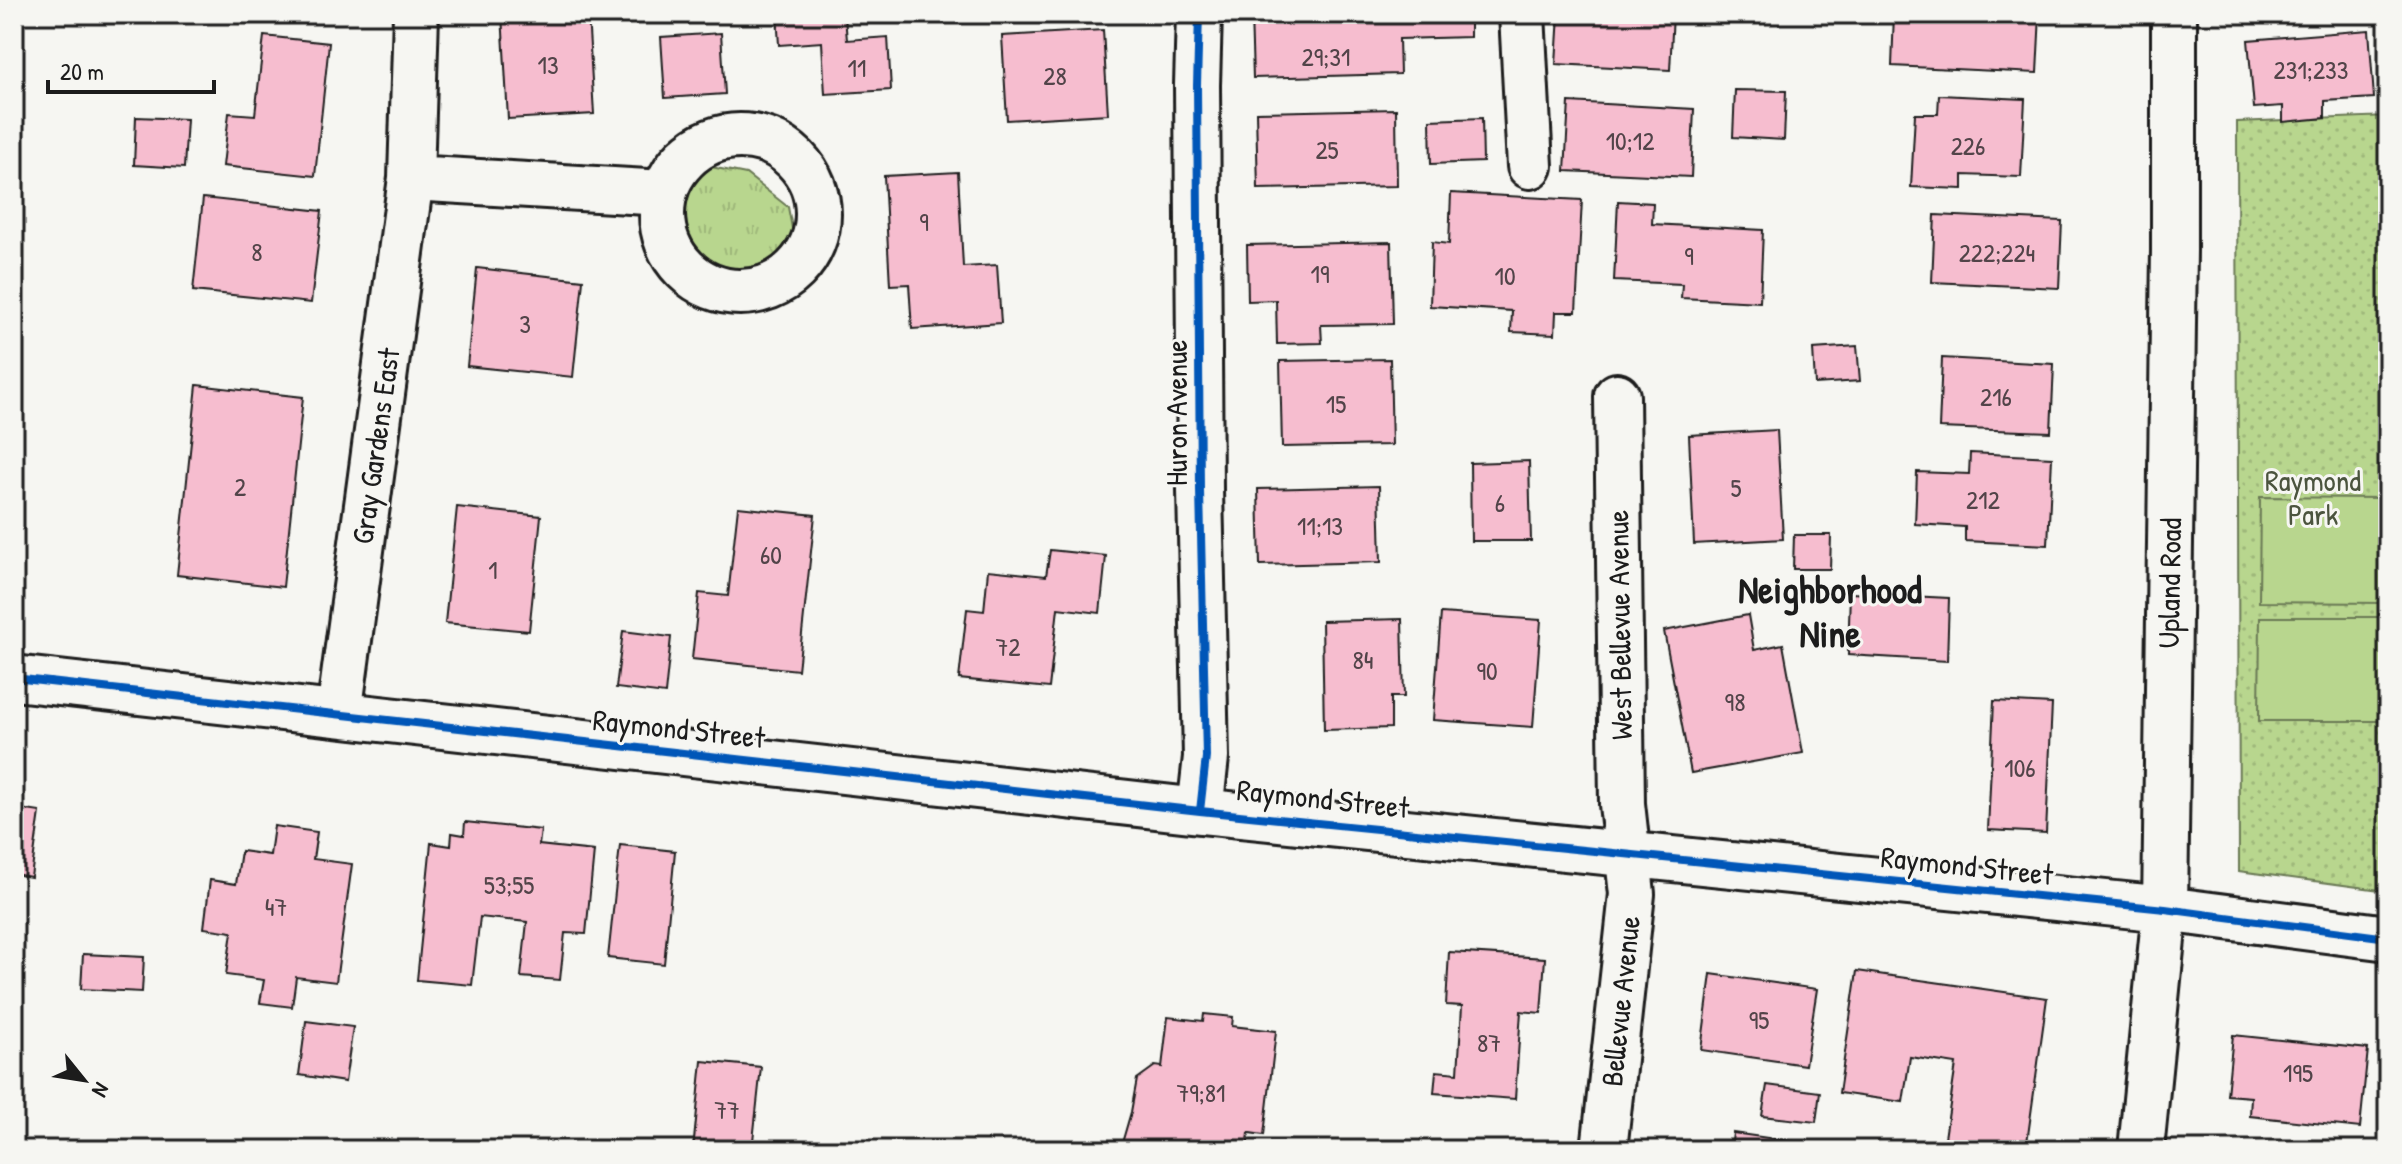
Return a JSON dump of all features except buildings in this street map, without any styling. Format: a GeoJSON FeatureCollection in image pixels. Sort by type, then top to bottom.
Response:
{"type":"FeatureCollection","features":[{"type":"Feature","properties":{"kind":"street","name":"Gray Gardens East"},"geometry":{"type":"LineString","coordinates":[[339,714],[411,178],[416,14]]}},
{"type":"Feature","properties":{"kind":"street","name":"Huron Avenue"},"geometry":{"type":"LineString","coordinates":[[1199,14],[1200,490],[1206,757],[1200,811]]}},
{"type":"Feature","properties":{"kind":"street"},"geometry":{"type":"LineString","coordinates":[[1522,14],[1530,166]]}},
{"type":"Feature","properties":{"kind":"street","name":"Upland Road"},"geometry":{"type":"LineString","coordinates":[[2141,1150],[2165,909],[2174,14]]}},
{"type":"Feature","properties":{"kind":"street"},"geometry":{"type":"LineString","coordinates":[[411,178],[664,193]]}},
{"type":"Feature","properties":{"kind":"street","name":"West Bellevue Avenue"},"geometry":{"type":"LineString","coordinates":[[1617,396],[1622,804],[1627,853]]}},
{"type":"Feature","properties":{"kind":"street","name":"Raymond Street"},"geometry":{"type":"LineString","coordinates":[[14,678],[1200,811],[2165,909],[2388,938]]}},
{"type":"Feature","properties":{"kind":"street","name":"Bellevue Avenue"},"geometry":{"type":"LineString","coordinates":[[1604,1150],[1632,894],[1627,853]]}},
{"type":"Feature","properties":{"kind":"green space","name":"Raymond Park"},"geometry":{"type":"Polygon","coordinates":[[[2388,116],[2388,891],[2239,871],[2237,122],[2388,116]]]}},
{"type":"Feature","properties":{"kind":"green space"},"geometry":{"type":"Polygon","coordinates":[[[706,166],[746,174],[788,207],[795,244],[763,282],[729,275],[702,256],[682,225],[682,197],[706,166]]]}},
{"type":"Feature","properties":{"kind":"green space"},"geometry":{"type":"Polygon","coordinates":[[[2260,497],[2388,498],[2388,603],[2259,602],[2260,497]]]}},
{"type":"Feature","properties":{"kind":"green space"},"geometry":{"type":"Polygon","coordinates":[[[2260,617],[2388,617],[2388,721],[2259,721],[2260,617]]]}},
{"type":"Feature","properties":{"kind":"cycle path"},"geometry":{"type":"LineString","coordinates":[[1199,14],[1200,490],[1206,757],[1200,811]]}},
{"type":"Feature","properties":{"kind":"cycle path"},"geometry":{"type":"LineString","coordinates":[[14,678],[1200,811],[2165,909],[2388,938]]}},
{"type":"Feature","properties":{"kind":"district","name":"Neighborhood Nine"},"geometry":{"type":"Point","coordinates":[1830,611]}}]}
